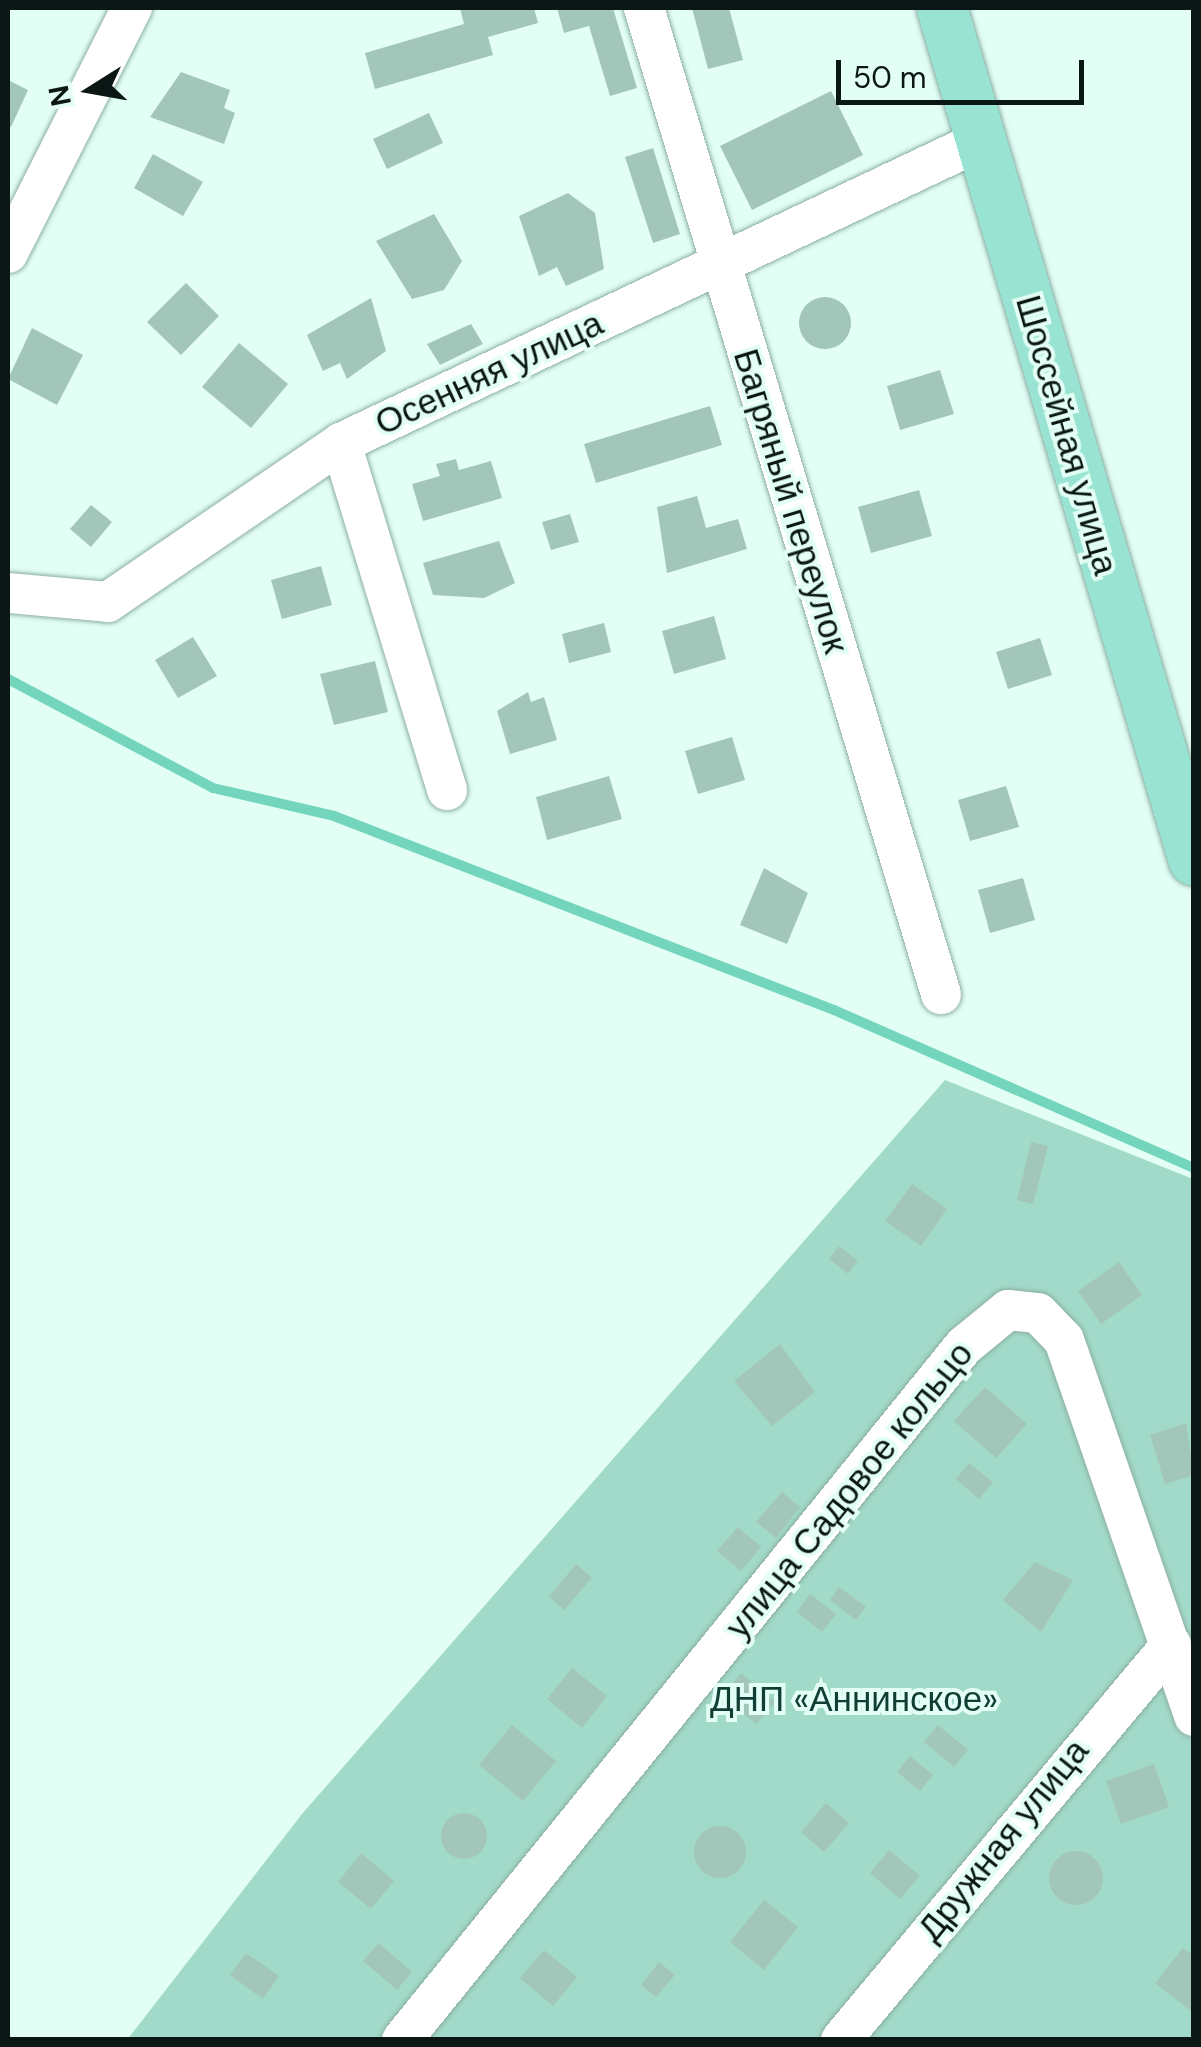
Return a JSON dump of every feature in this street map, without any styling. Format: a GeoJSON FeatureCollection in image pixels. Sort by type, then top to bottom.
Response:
{"type":"FeatureCollection","features":[{"type":"Feature","properties":{"kind":"main road","name":"Шоссейная улица"},"geometry":{"type":"LineString","coordinates":[[942,8],[984,139],[1194,862]]}},
{"type":"Feature","properties":{"kind":"street"},"geometry":{"type":"LineString","coordinates":[[8,253],[132,8]]}},
{"type":"Feature","properties":{"kind":"street","name":"Багряный переулок"},"geometry":{"type":"LineString","coordinates":[[644,8],[718,265],[941,994]]}},
{"type":"Feature","properties":{"kind":"street","name":"Осенняя улица"},"geometry":{"type":"LineString","coordinates":[[8,594],[108,602],[341,443],[984,139]]}},
{"type":"Feature","properties":{"kind":"street"},"geometry":{"type":"LineString","coordinates":[[341,443],[447,790]]}},
{"type":"Feature","properties":{"kind":"street","name":"улица Садовое кольцо"},"geometry":{"type":"LineString","coordinates":[[402,2040],[964,1346],[1008,1310],[1038,1313],[1064,1340],[1194,1716]]}},
{"type":"Feature","properties":{"kind":"street","name":"Дружная улица"},"geometry":{"type":"LineString","coordinates":[[841,2040],[1171,1645]]}},
{"type":"Feature","properties":{"kind":"green space","name":"ДНП «Аннинское»"},"geometry":{"type":"Polygon","coordinates":[[[945,1080],[1193,1179],[1193,2039],[127,2040],[302,1814],[945,1080]]]}},
{"type":"Feature","properties":{"kind":"building"},"geometry":{"type":"Polygon","coordinates":[[[460,8],[534,8],[538,23],[488,37],[493,55],[375,89],[365,53],[464,24],[460,8]]]}},
{"type":"Feature","properties":{"kind":"building"},"geometry":{"type":"Polygon","coordinates":[[[557,8],[613,8],[637,88],[610,96],[589,26],[564,33],[557,8]]]}},
{"type":"Feature","properties":{"kind":"building"},"geometry":{"type":"Polygon","coordinates":[[[692,8],[729,8],[743,60],[708,69],[692,8]]]}},
{"type":"Feature","properties":{"kind":"building"},"geometry":{"type":"Polygon","coordinates":[[[181,72],[230,90],[224,108],[235,113],[224,144],[150,117],[181,72]]]}},
{"type":"Feature","properties":{"kind":"building"},"geometry":{"type":"Polygon","coordinates":[[[8,80],[28,90],[11,127],[8,126],[8,80]]]}},
{"type":"Feature","properties":{"kind":"building"},"geometry":{"type":"Polygon","coordinates":[[[831,91],[863,155],[752,210],[720,146],[831,91]]]}},
{"type":"Feature","properties":{"kind":"building"},"geometry":{"type":"Polygon","coordinates":[[[429,113],[443,143],[387,169],[373,139],[429,113]]]}},
{"type":"Feature","properties":{"kind":"building"},"geometry":{"type":"Polygon","coordinates":[[[653,148],[680,234],[653,243],[625,157],[653,148]]]}},
{"type":"Feature","properties":{"kind":"building"},"geometry":{"type":"Polygon","coordinates":[[[153,154],[203,182],[183,216],[134,188],[153,154]]]}},
{"type":"Feature","properties":{"kind":"building"},"geometry":{"type":"Polygon","coordinates":[[[568,193],[595,213],[604,269],[566,286],[557,267],[539,276],[519,216],[568,193]]]}},
{"type":"Feature","properties":{"kind":"building"},"geometry":{"type":"Polygon","coordinates":[[[434,214],[462,261],[444,290],[412,299],[376,241],[434,214]]]}},
{"type":"Feature","properties":{"kind":"building"},"geometry":{"type":"Polygon","coordinates":[[[186,283],[219,316],[181,355],[147,322],[186,283]]]}},
{"type":"Feature","properties":{"kind":"building"},"geometry":{"type":"Polygon","coordinates":[[[825,297],[843,305],[851,323],[843,341],[825,349],[807,341],[799,323],[807,305],[825,297]]]}},
{"type":"Feature","properties":{"kind":"building"},"geometry":{"type":"Polygon","coordinates":[[[371,298],[386,351],[347,379],[340,363],[323,371],[307,335],[371,298]]]}},
{"type":"Feature","properties":{"kind":"building"},"geometry":{"type":"Polygon","coordinates":[[[471,324],[483,344],[440,365],[427,344],[471,324]]]}},
{"type":"Feature","properties":{"kind":"building"},"geometry":{"type":"Polygon","coordinates":[[[32,328],[83,355],[57,405],[8,379],[32,328]]]}},
{"type":"Feature","properties":{"kind":"building"},"geometry":{"type":"Polygon","coordinates":[[[239,343],[288,384],[251,428],[202,387],[239,343]]]}},
{"type":"Feature","properties":{"kind":"building"},"geometry":{"type":"Polygon","coordinates":[[[940,370],[954,414],[900,430],[887,386],[940,370]]]}},
{"type":"Feature","properties":{"kind":"building"},"geometry":{"type":"Polygon","coordinates":[[[710,406],[722,445],[596,483],[584,444],[710,406]]]}},
{"type":"Feature","properties":{"kind":"building"},"geometry":{"type":"Polygon","coordinates":[[[456,459],[459,470],[491,461],[502,498],[423,521],[412,484],[440,476],[436,464],[456,459]]]}},
{"type":"Feature","properties":{"kind":"building"},"geometry":{"type":"Polygon","coordinates":[[[919,490],[932,536],[871,553],[858,507],[919,490]]]}},
{"type":"Feature","properties":{"kind":"building"},"geometry":{"type":"Polygon","coordinates":[[[697,496],[706,528],[738,519],[747,549],[667,573],[657,507],[697,496]]]}},
{"type":"Feature","properties":{"kind":"building"},"geometry":{"type":"Polygon","coordinates":[[[91,505],[112,522],[91,547],[70,529],[91,505]]]}},
{"type":"Feature","properties":{"kind":"building"},"geometry":{"type":"Polygon","coordinates":[[[570,514],[579,542],[551,550],[542,522],[570,514]]]}},
{"type":"Feature","properties":{"kind":"building"},"geometry":{"type":"Polygon","coordinates":[[[499,541],[515,583],[484,598],[433,595],[423,563],[499,541]]]}},
{"type":"Feature","properties":{"kind":"building"},"geometry":{"type":"Polygon","coordinates":[[[321,566],[332,605],[282,619],[271,580],[321,566]]]}},
{"type":"Feature","properties":{"kind":"building"},"geometry":{"type":"Polygon","coordinates":[[[714,616],[726,659],[674,674],[662,631],[714,616]]]}},
{"type":"Feature","properties":{"kind":"building"},"geometry":{"type":"Polygon","coordinates":[[[604,623],[611,652],[569,663],[562,634],[604,623]]]}},
{"type":"Feature","properties":{"kind":"building"},"geometry":{"type":"Polygon","coordinates":[[[193,637],[217,676],[178,698],[155,660],[193,637]]]}},
{"type":"Feature","properties":{"kind":"building"},"geometry":{"type":"Polygon","coordinates":[[[1040,638],[1052,675],[1008,689],[996,652],[1040,638]]]}},
{"type":"Feature","properties":{"kind":"building"},"geometry":{"type":"Polygon","coordinates":[[[375,661],[388,712],[334,725],[320,674],[375,661]]]}},
{"type":"Feature","properties":{"kind":"building"},"geometry":{"type":"Polygon","coordinates":[[[528,692],[531,702],[544,697],[557,740],[510,754],[497,711],[528,692]]]}},
{"type":"Feature","properties":{"kind":"building"},"geometry":{"type":"Polygon","coordinates":[[[732,737],[745,780],[698,794],[685,751],[732,737]]]}},
{"type":"Feature","properties":{"kind":"building"},"geometry":{"type":"Polygon","coordinates":[[[609,776],[622,819],[547,840],[536,797],[609,776]]]}},
{"type":"Feature","properties":{"kind":"building"},"geometry":{"type":"Polygon","coordinates":[[[1006,786],[1019,827],[970,841],[958,800],[1006,786]]]}},
{"type":"Feature","properties":{"kind":"building"},"geometry":{"type":"Polygon","coordinates":[[[764,868],[808,893],[787,944],[740,925],[764,868]]]}},
{"type":"Feature","properties":{"kind":"building"},"geometry":{"type":"Polygon","coordinates":[[[1023,878],[1035,920],[990,933],[978,890],[1023,878]]]}},
{"type":"Feature","properties":{"kind":"building"},"geometry":{"type":"Polygon","coordinates":[[[1031,1142],[1048,1146],[1033,1204],[1017,1200],[1031,1142]]]}},
{"type":"Feature","properties":{"kind":"building"},"geometry":{"type":"Polygon","coordinates":[[[912,1184],[947,1209],[921,1246],[885,1221],[912,1184]]]}},
{"type":"Feature","properties":{"kind":"building"},"geometry":{"type":"Polygon","coordinates":[[[839,1246],[858,1261],[848,1274],[829,1259],[839,1246]]]}},
{"type":"Feature","properties":{"kind":"building"},"geometry":{"type":"Polygon","coordinates":[[[1119,1262],[1142,1295],[1101,1324],[1078,1291],[1119,1262]]]}},
{"type":"Feature","properties":{"kind":"building"},"geometry":{"type":"Polygon","coordinates":[[[780,1344],[815,1392],[772,1426],[734,1381],[780,1344]]]}},
{"type":"Feature","properties":{"kind":"building"},"geometry":{"type":"Polygon","coordinates":[[[985,1387],[1027,1424],[996,1458],[954,1421],[985,1387]]]}},
{"type":"Feature","properties":{"kind":"building"},"geometry":{"type":"Polygon","coordinates":[[[1186,1423],[1194,1475],[1165,1484],[1150,1435],[1186,1423]]]}},
{"type":"Feature","properties":{"kind":"building"},"geometry":{"type":"Polygon","coordinates":[[[969,1463],[993,1482],[979,1499],[956,1479],[969,1463]]]}},
{"type":"Feature","properties":{"kind":"building"},"geometry":{"type":"Polygon","coordinates":[[[782,1492],[800,1507],[776,1538],[756,1522],[782,1492]]]}},
{"type":"Feature","properties":{"kind":"building"},"geometry":{"type":"Polygon","coordinates":[[[738,1527],[761,1547],[741,1571],[717,1551],[738,1527]]]}},
{"type":"Feature","properties":{"kind":"building"},"geometry":{"type":"Polygon","coordinates":[[[1035,1562],[1073,1580],[1041,1632],[1003,1600],[1035,1562]]]}},
{"type":"Feature","properties":{"kind":"building"},"geometry":{"type":"Polygon","coordinates":[[[576,1564],[592,1578],[564,1610],[549,1597],[576,1564]]]}},
{"type":"Feature","properties":{"kind":"building"},"geometry":{"type":"Polygon","coordinates":[[[839,1587],[866,1607],[856,1620],[830,1600],[839,1587]]]}},
{"type":"Feature","properties":{"kind":"building"},"geometry":{"type":"Polygon","coordinates":[[[810,1594],[836,1614],[822,1632],[797,1612],[810,1594]]]}},
{"type":"Feature","properties":{"kind":"building"},"geometry":{"type":"Polygon","coordinates":[[[572,1668],[607,1696],[582,1728],[547,1699],[572,1668]]]}},
{"type":"Feature","properties":{"kind":"building"},"geometry":{"type":"Polygon","coordinates":[[[741,1673],[776,1702],[756,1724],[722,1696],[741,1673]]]}},
{"type":"Feature","properties":{"kind":"building"},"geometry":{"type":"Polygon","coordinates":[[[512,1725],[556,1761],[523,1801],[479,1765],[512,1725]]]}},
{"type":"Feature","properties":{"kind":"building"},"geometry":{"type":"Polygon","coordinates":[[[938,1725],[968,1750],[954,1767],[924,1742],[938,1725]]]}},
{"type":"Feature","properties":{"kind":"building"},"geometry":{"type":"Polygon","coordinates":[[[910,1756],[933,1775],[920,1791],[897,1772],[910,1756]]]}},
{"type":"Feature","properties":{"kind":"building"},"geometry":{"type":"Polygon","coordinates":[[[1154,1764],[1169,1807],[1121,1824],[1106,1781],[1154,1764]]]}},
{"type":"Feature","properties":{"kind":"building"},"geometry":{"type":"Polygon","coordinates":[[[826,1803],[849,1823],[824,1852],[801,1832],[826,1803]]]}},
{"type":"Feature","properties":{"kind":"building"},"geometry":{"type":"Polygon","coordinates":[[[464,1813],[480,1820],[487,1836],[480,1852],[464,1859],[448,1852],[441,1836],[448,1820],[464,1813]]]}},
{"type":"Feature","properties":{"kind":"building"},"geometry":{"type":"Polygon","coordinates":[[[720,1826],[738,1834],[746,1852],[738,1870],[720,1878],[702,1870],[694,1852],[702,1834],[720,1826]]]}},
{"type":"Feature","properties":{"kind":"building"},"geometry":{"type":"Polygon","coordinates":[[[889,1850],[920,1876],[900,1899],[870,1873],[889,1850]]]}},
{"type":"Feature","properties":{"kind":"building"},"geometry":{"type":"Polygon","coordinates":[[[1076,1851],[1095,1859],[1103,1878],[1095,1897],[1076,1905],[1057,1897],[1049,1878],[1057,1859],[1076,1851]]]}},
{"type":"Feature","properties":{"kind":"building"},"geometry":{"type":"Polygon","coordinates":[[[361,1853],[394,1881],[371,1909],[338,1882],[361,1853]]]}},
{"type":"Feature","properties":{"kind":"building"},"geometry":{"type":"Polygon","coordinates":[[[764,1900],[798,1927],[764,1970],[730,1942],[764,1900]]]}},
{"type":"Feature","properties":{"kind":"building"},"geometry":{"type":"Polygon","coordinates":[[[379,1943],[412,1972],[397,1990],[363,1961],[379,1943]]]}},
{"type":"Feature","properties":{"kind":"building"},"geometry":{"type":"Polygon","coordinates":[[[1183,1948],[1194,1956],[1191,2011],[1155,1983],[1183,1948]]]}},
{"type":"Feature","properties":{"kind":"building"},"geometry":{"type":"Polygon","coordinates":[[[544,1950],[577,1977],[553,2006],[520,1978],[544,1950]]]}},
{"type":"Feature","properties":{"kind":"building"},"geometry":{"type":"Polygon","coordinates":[[[246,1953],[279,1976],[263,1999],[230,1975],[246,1953]]]}},
{"type":"Feature","properties":{"kind":"building"},"geometry":{"type":"Polygon","coordinates":[[[659,1962],[675,1975],[656,1997],[641,1985],[659,1962]]]}},
{"type":"Feature","properties":{"kind":"waterway"},"geometry":{"type":"LineString","coordinates":[[8,679],[213,788],[334,816],[834,1010],[1194,1168]]}}]}
